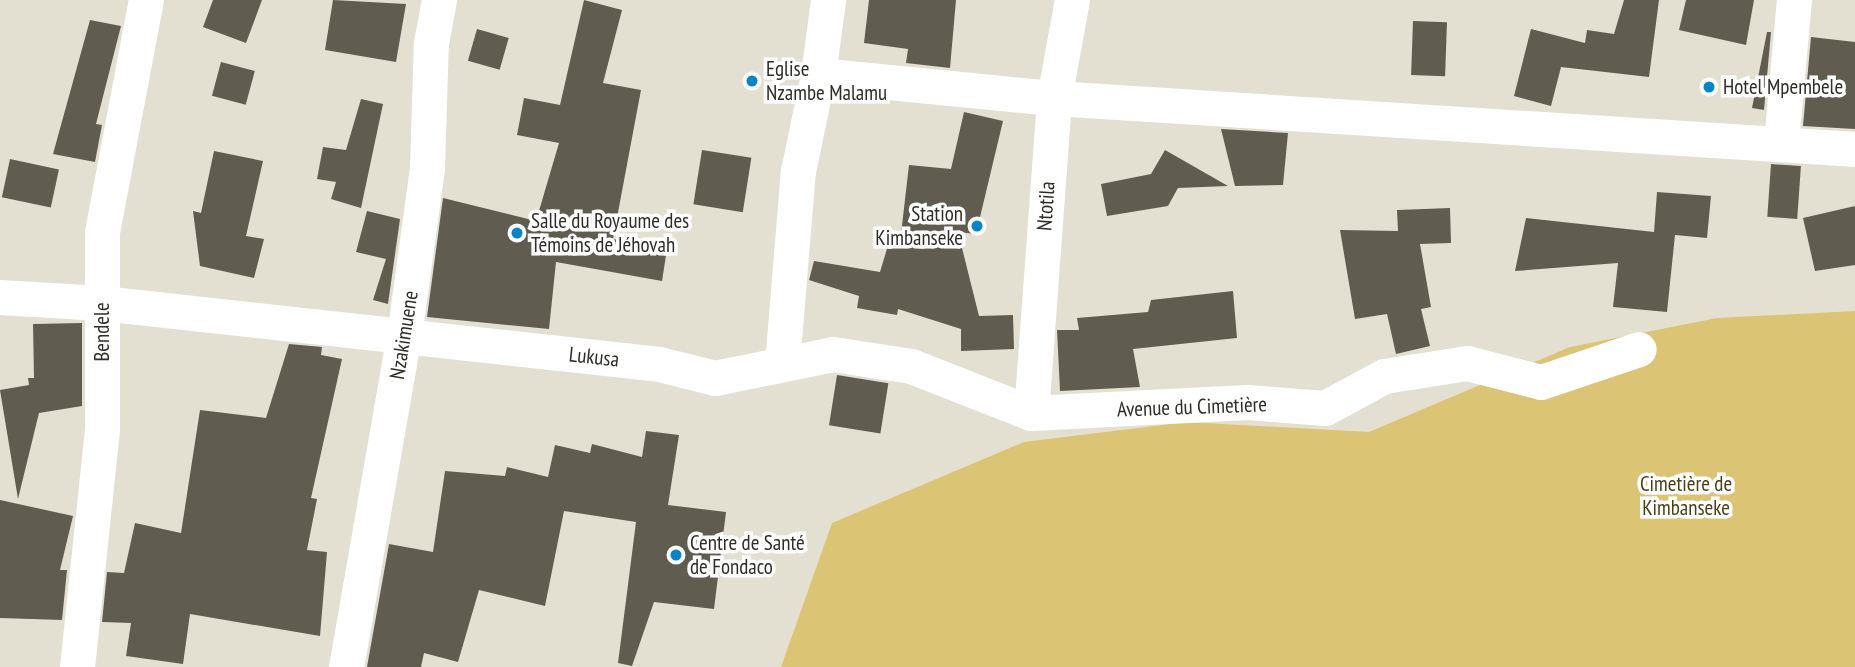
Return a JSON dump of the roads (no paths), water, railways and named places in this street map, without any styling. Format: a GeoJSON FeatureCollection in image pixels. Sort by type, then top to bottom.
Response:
{"type":"FeatureCollection","features":[{"type":"Feature","properties":{"kind":"street","name":"Bendele"},"geometry":{"type":"LineString","coordinates":[[77,667],[102,429],[102,232],[146,0]]}},
{"type":"Feature","properties":{"kind":"street","name":"Nzakimuene"},"geometry":{"type":"LineString","coordinates":[[346,667],[404,336],[427,167],[431,43],[439,0]]}},
{"type":"Feature","properties":{"kind":"street"},"geometry":{"type":"LineString","coordinates":[[782,364],[797,172],[818,75],[828,0]]}},
{"type":"Feature","properties":{"kind":"street","name":"Ntotila"},"geometry":{"type":"LineString","coordinates":[[1031,414],[1054,98],[1072,0]]}},
{"type":"Feature","properties":{"kind":"street"},"geometry":{"type":"LineString","coordinates":[[1781,142],[1794,0]]}},
{"type":"Feature","properties":{"kind":"street"},"geometry":{"type":"LineString","coordinates":[[818,75],[1054,98],[1781,142],[1855,149]]}},
{"type":"Feature","properties":{"kind":"street","name":"Lukusa"},"geometry":{"type":"LineString","coordinates":[[0,297],[102,303],[659,364],[715,378],[782,364]]}},
{"type":"Feature","properties":{"kind":"street","name":"Avenue du Cimetière"},"geometry":{"type":"LineString","coordinates":[[782,364],[833,354],[911,366],[1031,414],[1247,402],[1325,408],[1384,376],[1467,363],[1541,382],[1639,349]]}},
{"type":"Feature","properties":{"kind":"place","name":"Eglise Nzambe Malamu"},"geometry":{"type":"Point","coordinates":[752,81]}},
{"type":"Feature","properties":{"kind":"place","name":"Hotel Mpembele"},"geometry":{"type":"Point","coordinates":[1709,87]}},
{"type":"Feature","properties":{"kind":"place","name":"Station Kimbanseke"},"geometry":{"type":"Point","coordinates":[977,226]}},
{"type":"Feature","properties":{"kind":"place","name":"Salle du Royaume des Témoins de Jéhovah"},"geometry":{"type":"Point","coordinates":[517,233]}},
{"type":"Feature","properties":{"kind":"place","name":"Centre de Santé de Fondaco"},"geometry":{"type":"Point","coordinates":[676,555]}},
{"type":"Feature","properties":{"kind":"park label","name":"Cimetière de Kimbanseke"},"geometry":{"type":"Point","coordinates":[1686,496]}}]}
